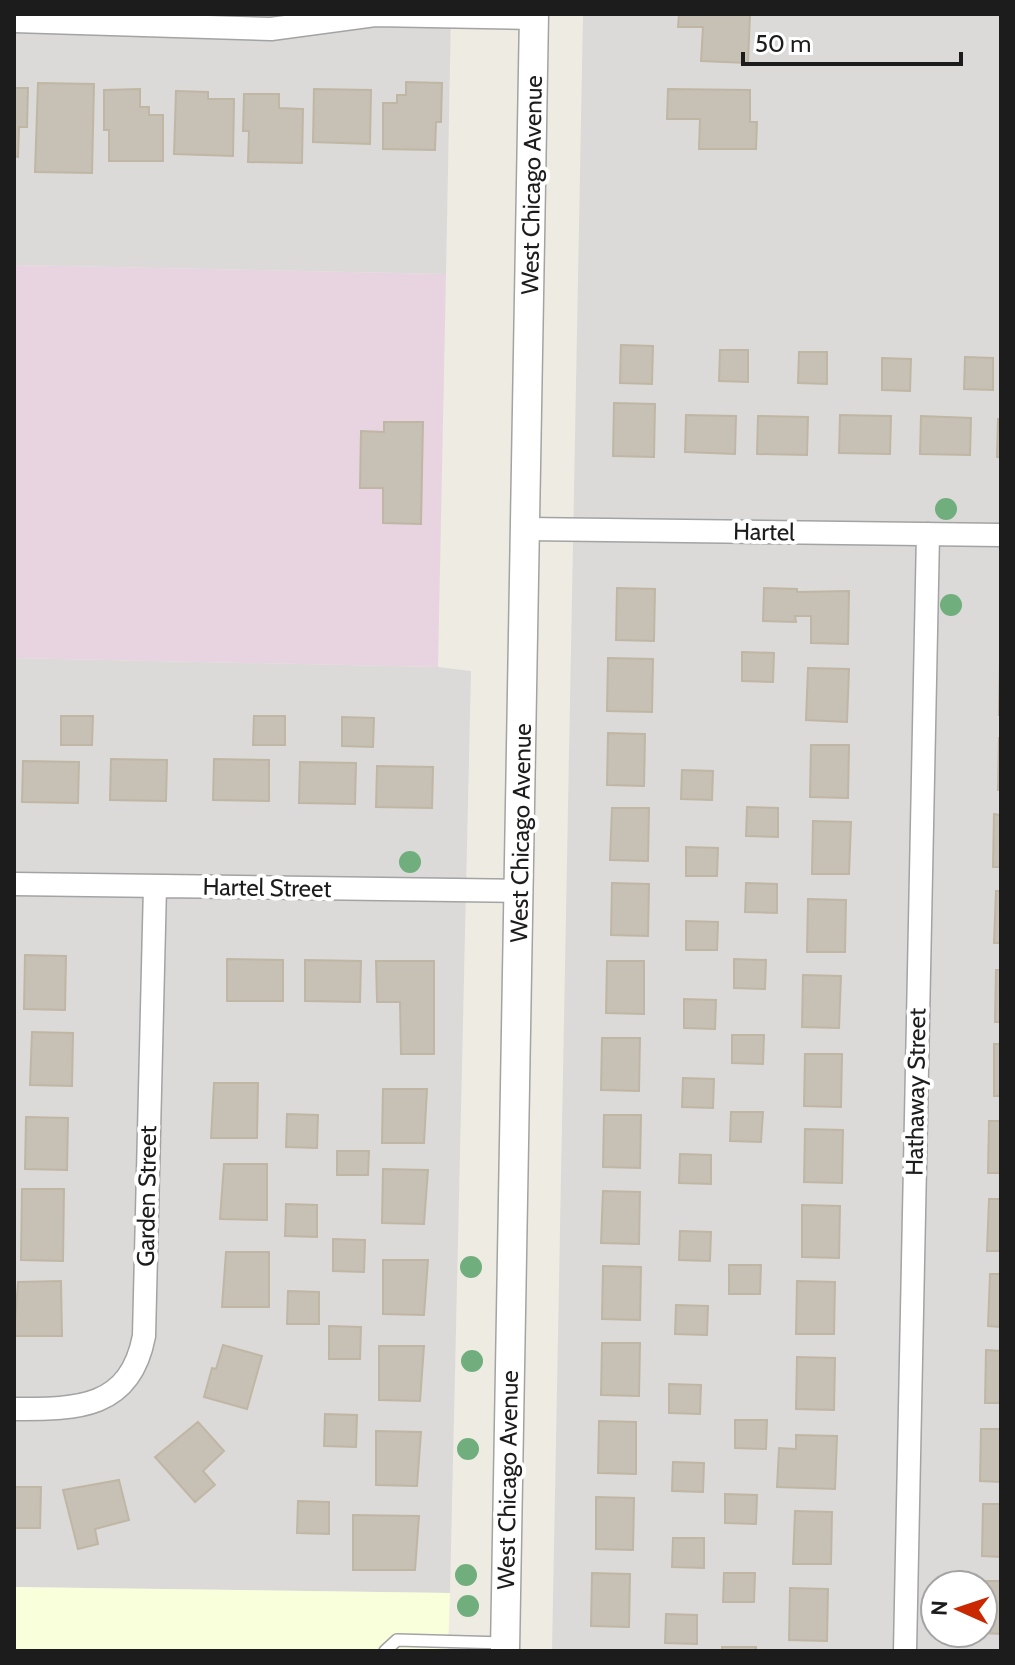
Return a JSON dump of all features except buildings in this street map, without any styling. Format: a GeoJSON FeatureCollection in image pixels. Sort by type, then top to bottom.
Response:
{"type":"FeatureCollection","features":[{"type":"Feature","properties":{"kind":"street"},"geometry":{"type":"LineString","coordinates":[[14,21],[121,19],[271,29],[375,15],[534,16]]}},
{"type":"Feature","properties":{"kind":"street","name":"West Chicago Avenue"},"geometry":{"type":"LineString","coordinates":[[505,1647],[534,16]]}},
{"type":"Feature","properties":{"kind":"street","name":"Hartel"},"geometry":{"type":"LineString","coordinates":[[527,529],[1001,535]]}},
{"type":"Feature","properties":{"kind":"street","name":"Hathaway Street"},"geometry":{"type":"LineString","coordinates":[[905,1651],[928,534]]}},
{"type":"Feature","properties":{"kind":"street","name":"Hartel Street"},"geometry":{"type":"LineString","coordinates":[[14,884],[520,891]]}},
{"type":"Feature","properties":{"kind":"street","name":"Garden Street"},"geometry":{"type":"LineString","coordinates":[[14,1409],[64,1409],[99,1402],[124,1383],[140,1355],[144,1336],[155,886]]}},
{"type":"Feature","properties":{"kind":"lane"},"geometry":{"type":"LineString","coordinates":[[385,1651],[397,1640],[505,1647]]}},
{"type":"Feature","properties":{"kind":"shaded area"},"geometry":{"type":"Polygon","coordinates":[[[14,14],[451,14],[446,274],[14,265],[14,14]]]}},
{"type":"Feature","properties":{"kind":"shaded area"},"geometry":{"type":"Polygon","coordinates":[[[583,14],[1001,14],[1001,1651],[552,1651],[583,14]]]}},
{"type":"Feature","properties":{"kind":"shaded area"},"geometry":{"type":"Polygon","coordinates":[[[14,265],[446,274],[438,667],[14,658],[14,265]]]}},
{"type":"Feature","properties":{"kind":"shaded area"},"geometry":{"type":"Polygon","coordinates":[[[14,658],[438,667],[471,671],[450,1593],[14,1587],[14,658]]]}},
{"type":"Feature","properties":{"kind":"shaded area"},"geometry":{"type":"Polygon","coordinates":[[[14,1587],[450,1593],[448,1651],[14,1651],[14,1587]]]}}]}
